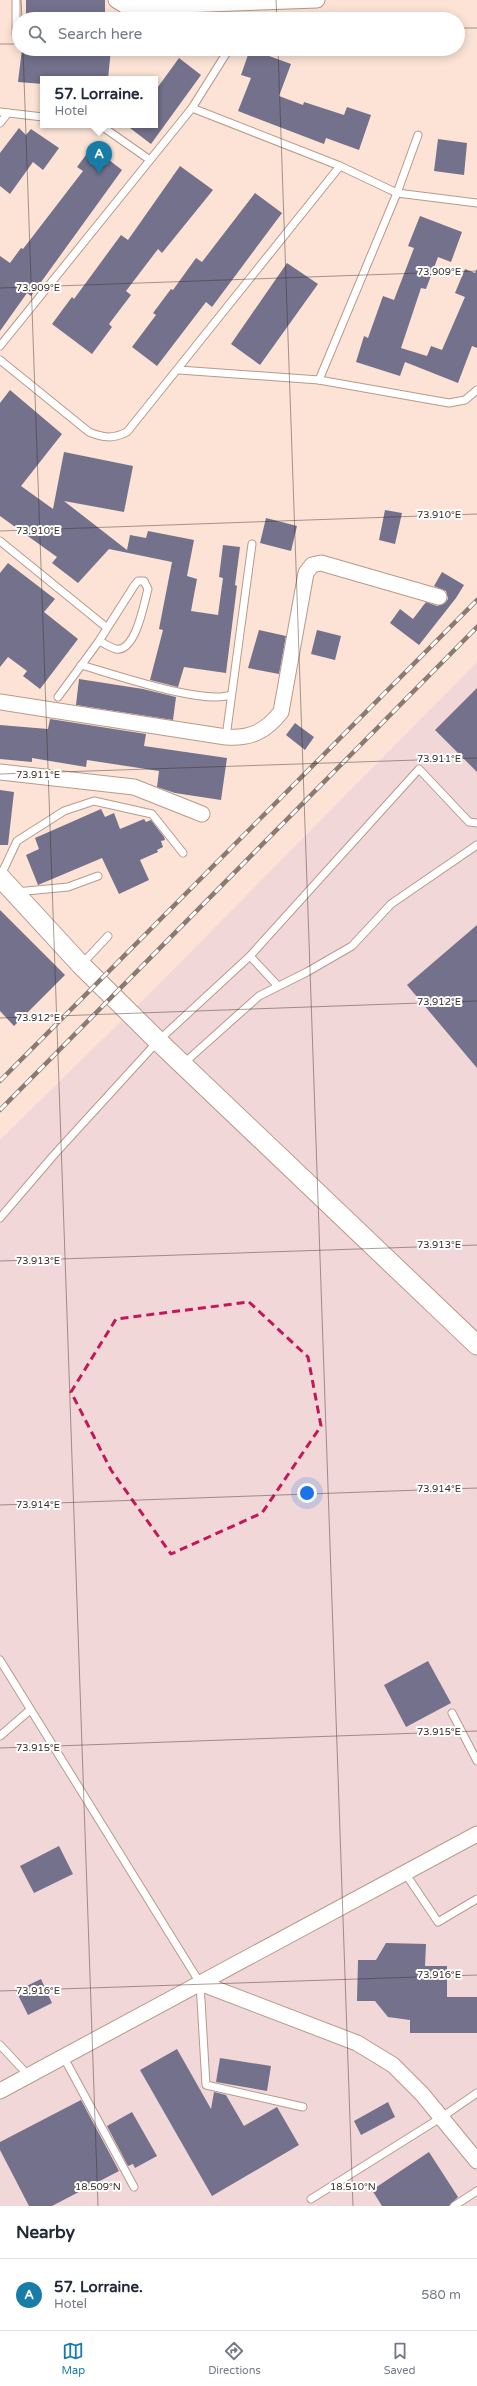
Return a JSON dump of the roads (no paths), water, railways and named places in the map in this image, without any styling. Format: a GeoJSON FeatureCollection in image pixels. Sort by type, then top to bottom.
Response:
{"type":"FeatureCollection","features":[{"type":"Feature","properties":{"kind":"street"},"geometry":{"type":"LineString","coordinates":[[116,0],[127,7],[317,0]]}},
{"type":"Feature","properties":{"kind":"street"},"geometry":{"type":"LineString","coordinates":[[0,702],[226,737],[247,736],[270,726],[281,712],[306,573],[312,564],[321,563],[440,597]]}},
{"type":"Feature","properties":{"kind":"street"},"geometry":{"type":"LineString","coordinates":[[0,772],[134,787],[202,814]]}},
{"type":"Feature","properties":{"kind":"street"},"geometry":{"type":"LineString","coordinates":[[0,877],[81,965],[158,1041],[477,1344]]}},
{"type":"Feature","properties":{"kind":"street"},"geometry":{"type":"LineString","coordinates":[[0,2091],[477,1834]]}},
{"type":"Feature","properties":{"kind":"street"},"geometry":{"type":"LineString","coordinates":[[200,1983],[357,2043],[393,2065],[442,2117],[477,2161]]}},
{"type":"Feature","properties":{"kind":"lane"},"geometry":{"type":"LineString","coordinates":[[16,0],[16,12]]}},
{"type":"Feature","properties":{"kind":"lane"},"geometry":{"type":"LineString","coordinates":[[0,346],[192,108],[225,56]]}},
{"type":"Feature","properties":{"kind":"lane"},"geometry":{"type":"LineString","coordinates":[[192,108],[340,166],[397,193],[477,203]]}},
{"type":"Feature","properties":{"kind":"lane"},"geometry":{"type":"LineString","coordinates":[[0,112],[40,117]]}},
{"type":"Feature","properties":{"kind":"lane"},"geometry":{"type":"LineString","coordinates":[[0,123],[8,113]]}},
{"type":"Feature","properties":{"kind":"lane"},"geometry":{"type":"LineString","coordinates":[[104,128],[150,160]]}},
{"type":"Feature","properties":{"kind":"lane"},"geometry":{"type":"LineString","coordinates":[[319,380],[397,193],[418,135]]}},
{"type":"Feature","properties":{"kind":"lane"},"geometry":{"type":"LineString","coordinates":[[0,360],[89,432],[100,436],[115,438],[127,432],[179,370],[340,166]]}},
{"type":"Feature","properties":{"kind":"lane"},"geometry":{"type":"LineString","coordinates":[[179,370],[319,380],[449,403],[465,400],[477,390]]}},
{"type":"Feature","properties":{"kind":"lane"},"geometry":{"type":"LineString","coordinates":[[0,541],[106,627]]}},
{"type":"Feature","properties":{"kind":"lane"},"geometry":{"type":"LineString","coordinates":[[226,737],[252,544]]}},
{"type":"Feature","properties":{"kind":"lane"},"geometry":{"type":"LineString","coordinates":[[58,697],[100,641],[106,627],[134,586],[138,581],[144,581],[148,589],[134,636],[128,646],[122,649],[115,649],[100,641]]}},
{"type":"Feature","properties":{"kind":"lane"},"geometry":{"type":"LineString","coordinates":[[81,665],[195,695],[223,698],[231,695]]}},
{"type":"Feature","properties":{"kind":"lane"},"geometry":{"type":"LineString","coordinates":[[0,1218],[53,1156],[158,1041],[250,956],[420,769],[469,822],[477,823]]}},
{"type":"Feature","properties":{"kind":"lane"},"geometry":{"type":"LineString","coordinates":[[0,877],[17,841],[64,811],[94,801],[152,814],[183,853]]}},
{"type":"Feature","properties":{"kind":"lane"},"geometry":{"type":"LineString","coordinates":[[183,1064],[259,996],[307,972],[352,946],[391,904],[477,845]]}},
{"type":"Feature","properties":{"kind":"lane"},"geometry":{"type":"LineString","coordinates":[[14,892],[68,887],[98,876]]}},
{"type":"Feature","properties":{"kind":"lane"},"geometry":{"type":"LineString","coordinates":[[81,965],[108,936]]}},
{"type":"Feature","properties":{"kind":"lane"},"geometry":{"type":"LineString","coordinates":[[250,956],[278,986]]}},
{"type":"Feature","properties":{"kind":"lane"},"geometry":{"type":"LineString","coordinates":[[0,1660],[200,1983],[206,2086],[303,2107]]}},
{"type":"Feature","properties":{"kind":"lane"},"geometry":{"type":"LineString","coordinates":[[0,1736],[30,1710]]}},
{"type":"Feature","properties":{"kind":"lane"},"geometry":{"type":"LineString","coordinates":[[452,1713],[477,1761]]}},
{"type":"Feature","properties":{"kind":"lane"},"geometry":{"type":"LineString","coordinates":[[405,1873],[438,1922],[477,1899]]}},
{"type":"Feature","properties":{"kind":"lane"},"geometry":{"type":"LineString","coordinates":[[0,2045],[28,2075]]}},
{"type":"Feature","properties":{"kind":"lane"},"geometry":{"type":"LineString","coordinates":[[63,2056],[134,2187]]}},
{"type":"Feature","properties":{"kind":"lane"},"geometry":{"type":"LineString","coordinates":[[311,2199],[442,2117],[477,2093]]}},
{"type":"Feature","properties":{"kind":"lane"},"geometry":{"type":"LineString","coordinates":[[454,2206],[477,2191]]}},
{"type":"Feature","properties":{"kind":"railway"},"geometry":{"type":"LineString","coordinates":[[0,1081],[477,600]]}},
{"type":"Feature","properties":{"kind":"railway"},"geometry":{"type":"LineString","coordinates":[[0,1110],[477,627]]}},
{"type":"Feature","properties":{"kind":"place","name":"57. Lorraine."},"geometry":{"type":"Point","coordinates":[99,174]}}]}
